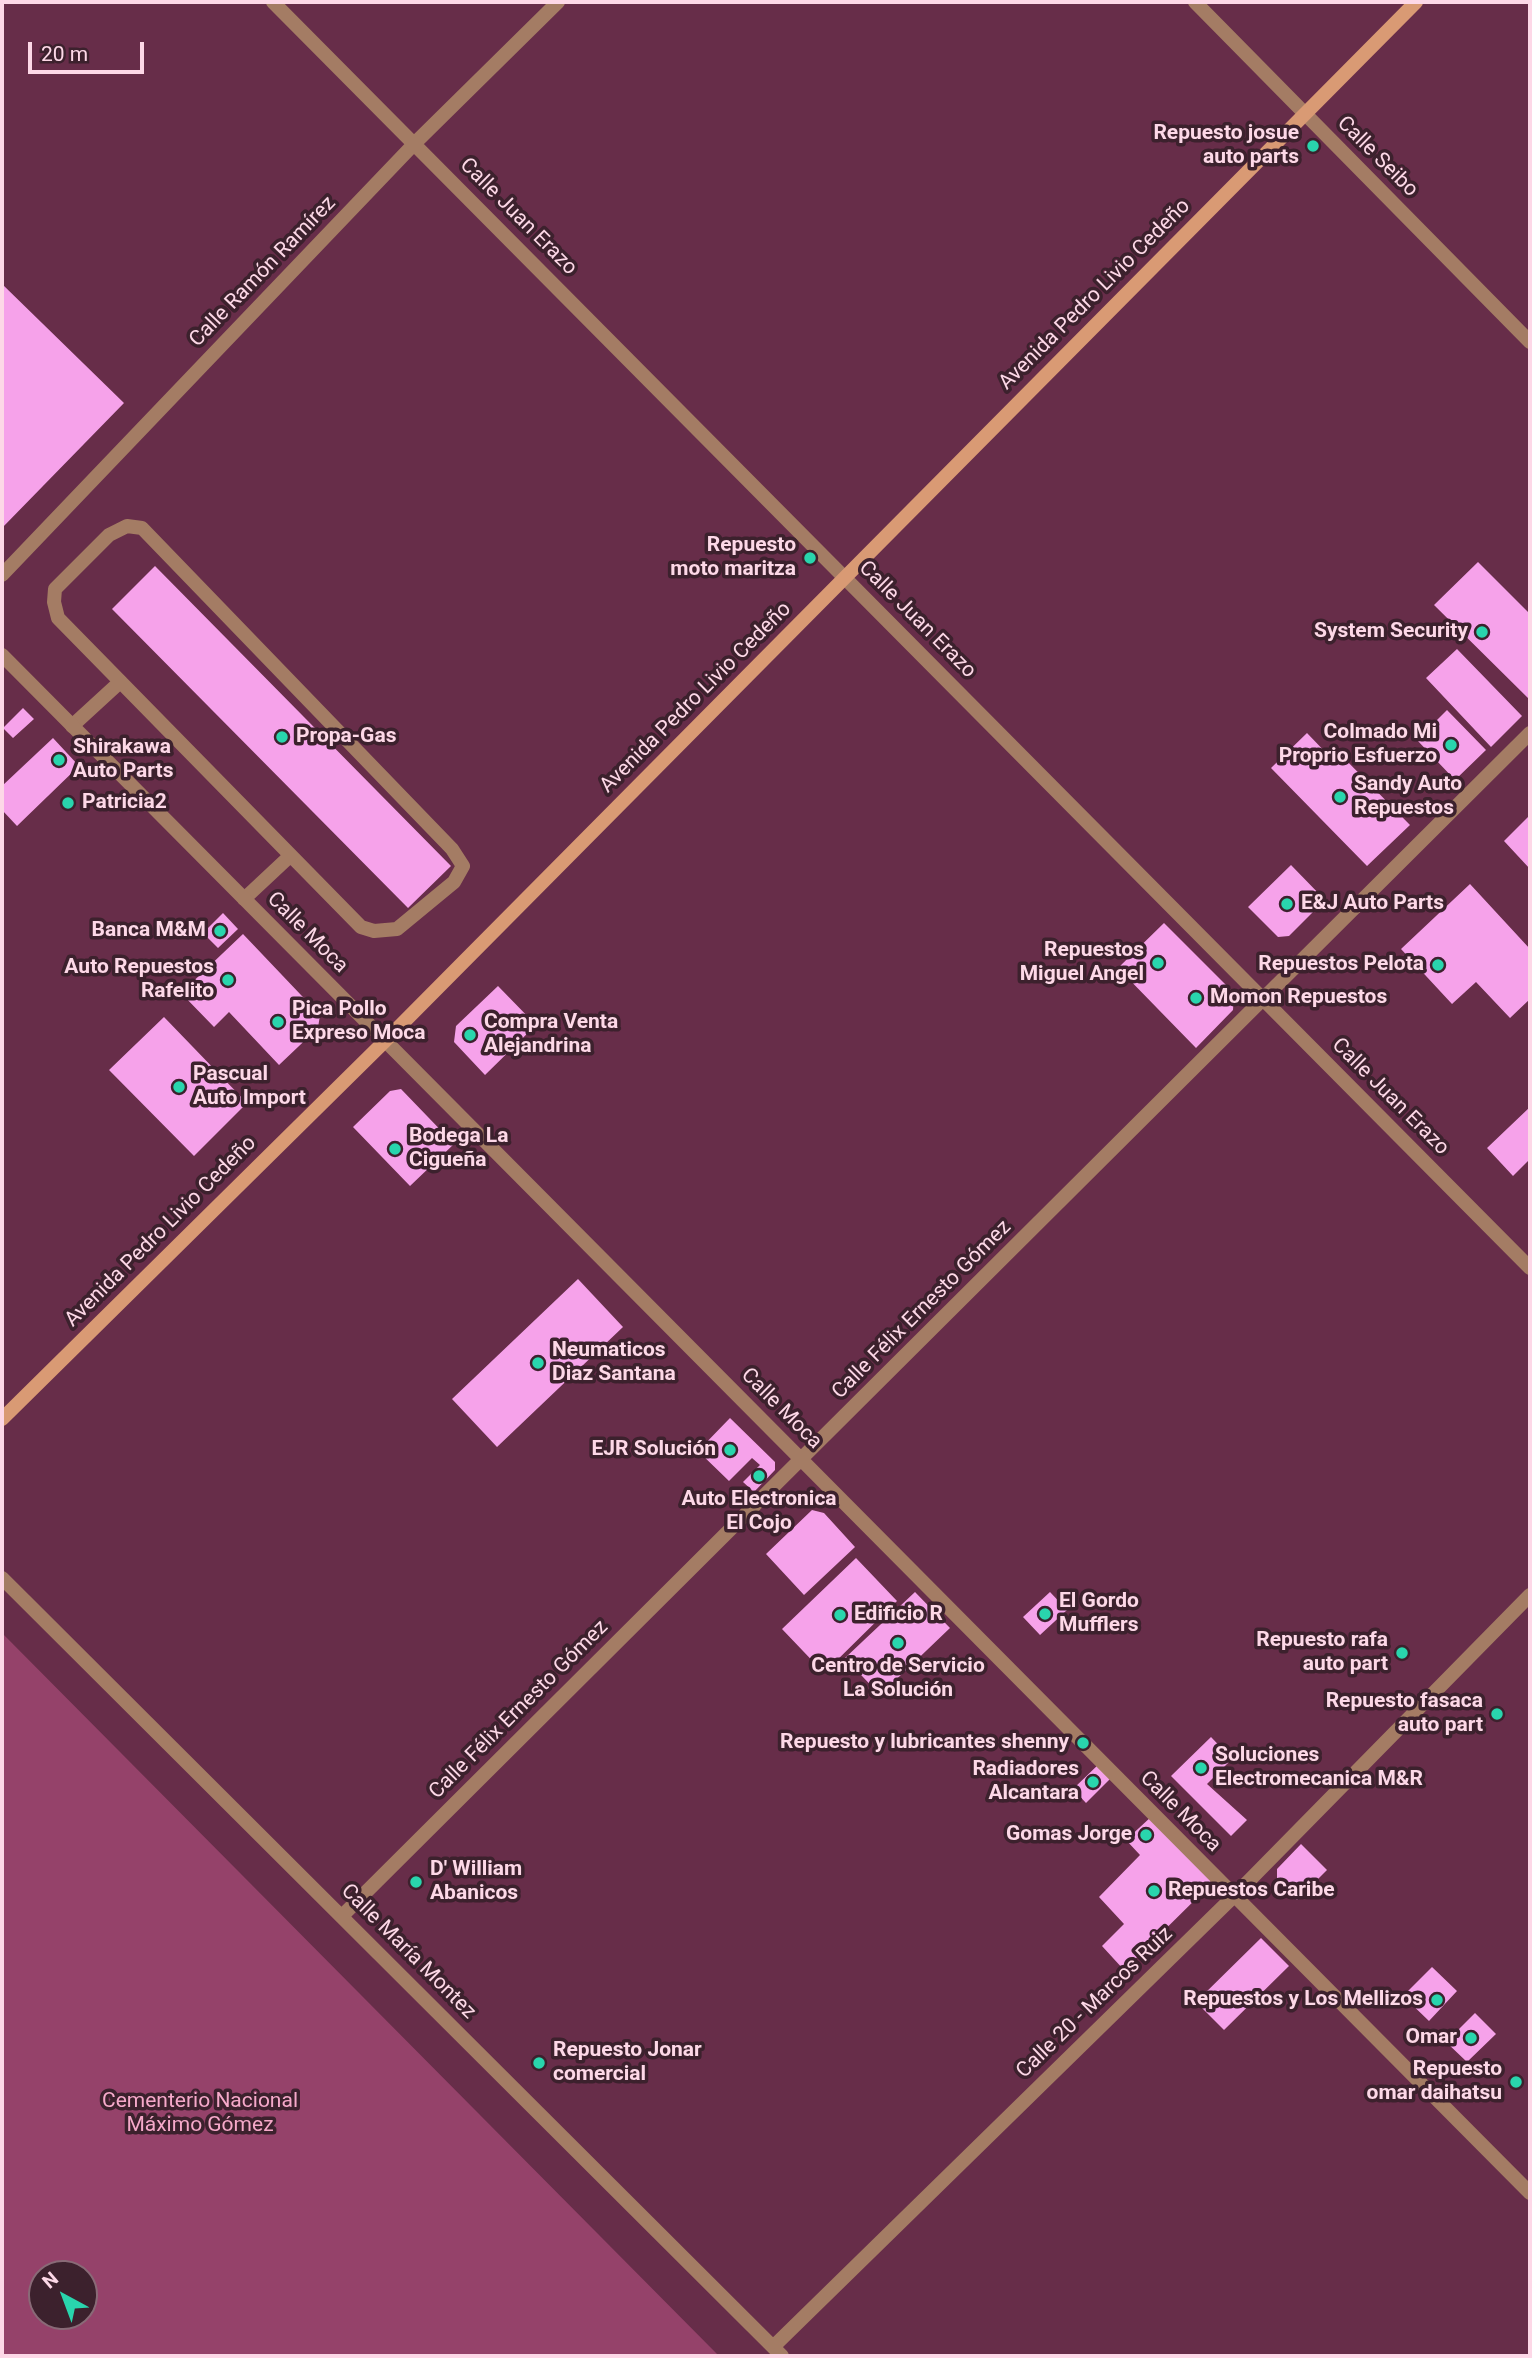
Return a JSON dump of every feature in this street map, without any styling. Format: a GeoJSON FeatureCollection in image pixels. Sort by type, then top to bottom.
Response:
{"type":"FeatureCollection","features":[{"type":"Feature","properties":{"kind":"main road","name":"Avenida Pedro Livio Cedeño"},"geometry":{"type":"LineString","coordinates":[[2,1419],[384,1042],[1416,2]]}},
{"type":"Feature","properties":{"kind":"street","name":"Calle Juan Erazo"},"geometry":{"type":"LineString","coordinates":[[273,2],[1530,1268]]}},
{"type":"Feature","properties":{"kind":"street","name":"Calle Ramón Ramírez"},"geometry":{"type":"LineString","coordinates":[[2,575],[415,143],[558,2]]}},
{"type":"Feature","properties":{"kind":"street","name":"Calle Seibo"},"geometry":{"type":"LineString","coordinates":[[1195,2],[1530,342]]}},
{"type":"Feature","properties":{"kind":"street"},"geometry":{"type":"LineString","coordinates":[[127,526],[142,528],[452,849],[463,866],[454,882],[397,929],[374,931],[360,927],[290,856],[58,618],[54,602],[55,589],[109,535],[127,526]]}},
{"type":"Feature","properties":{"kind":"street","name":"Calle Moca"},"geometry":{"type":"LineString","coordinates":[[2,655],[1530,2193]]}},
{"type":"Feature","properties":{"kind":"street"},"geometry":{"type":"LineString","coordinates":[[72,726],[120,682]]}},
{"type":"Feature","properties":{"kind":"street","name":"Calle Félix Ernesto Gómez"},"geometry":{"type":"LineString","coordinates":[[342,1916],[1530,733]]}},
{"type":"Feature","properties":{"kind":"street"},"geometry":{"type":"LineString","coordinates":[[244,899],[290,856]]}},
{"type":"Feature","properties":{"kind":"street","name":"Calle María Montez"},"geometry":{"type":"LineString","coordinates":[[2,1578],[342,1916],[773,2353]]}},
{"type":"Feature","properties":{"kind":"street","name":"Calle 20 - Marcos Ruiz"},"geometry":{"type":"LineString","coordinates":[[773,2353],[1234,1896],[1530,1595]]}},
{"type":"Feature","properties":{"kind":"green space","name":"Cementerio Nacional Máximo Gómez"},"geometry":{"type":"Polygon","coordinates":[[[2,1633],[719,2356],[2,2356],[2,1633]]]}},
{"type":"Feature","properties":{"kind":"building"},"geometry":{"type":"Polygon","coordinates":[[[2,284],[124,403],[2,528],[2,284]]]}},
{"type":"Feature","properties":{"kind":"building"},"geometry":{"type":"Polygon","coordinates":[[[1478,562],[1530,614],[1530,700],[1434,605],[1478,562]]]}},
{"type":"Feature","properties":{"kind":"building","name":"Propa-Gas"},"geometry":{"type":"Polygon","coordinates":[[[155,566],[451,866],[408,908],[112,609],[155,566]]]}},
{"type":"Feature","properties":{"kind":"building"},"geometry":{"type":"Polygon","coordinates":[[[1457,649],[1522,716],[1491,747],[1426,678],[1457,649]]]}},
{"type":"Feature","properties":{"kind":"building"},"geometry":{"type":"Polygon","coordinates":[[[23,708],[34,719],[13,738],[3,728],[23,708]]]}},
{"type":"Feature","properties":{"kind":"building","name":"Colmado Mi Proprio Esfuerzo"},"geometry":{"type":"Polygon","coordinates":[[[1447,710],[1486,750],[1455,780],[1417,740],[1447,710]]]}},
{"type":"Feature","properties":{"kind":"building","name":"Sandy Auto Repuestos"},"geometry":{"type":"Polygon","coordinates":[[[1307,733],[1331,758],[1338,752],[1410,825],[1367,866],[1271,768],[1307,733]]]}},
{"type":"Feature","properties":{"kind":"building"},"geometry":{"type":"Polygon","coordinates":[[[53,738],[79,766],[17,826],[2,810],[2,786],[53,738]]]}},
{"type":"Feature","properties":{"kind":"building"},"geometry":{"type":"Polygon","coordinates":[[[1530,815],[1530,869],[1504,841],[1530,815]]]}},
{"type":"Feature","properties":{"kind":"building","name":"E&J Auto Parts"},"geometry":{"type":"Polygon","coordinates":[[[1291,865],[1325,900],[1289,936],[1278,937],[1248,907],[1291,865]]]}},
{"type":"Feature","properties":{"kind":"building"},"geometry":{"type":"Polygon","coordinates":[[[1470,884],[1530,949],[1530,999],[1510,1018],[1476,982],[1452,1004],[1401,949],[1470,884]]]}},
{"type":"Feature","properties":{"kind":"building","name":"Banca M&M"},"geometry":{"type":"Polygon","coordinates":[[[223,913],[238,929],[218,948],[203,933],[223,913]]]}},
{"type":"Feature","properties":{"kind":"building"},"geometry":{"type":"Polygon","coordinates":[[[1164,923],[1234,993],[1233,1010],[1196,1048],[1118,968],[1164,923]]]}},
{"type":"Feature","properties":{"kind":"building"},"geometry":{"type":"Polygon","coordinates":[[[243,934],[320,1015],[318,1028],[279,1065],[229,1012],[214,1027],[181,993],[243,934]]]}},
{"type":"Feature","properties":{"kind":"building"},"geometry":{"type":"Polygon","coordinates":[[[498,986],[536,1025],[485,1075],[454,1042],[456,1026],[498,986]]]}},
{"type":"Feature","properties":{"kind":"building","name":"Pascual Auto Import"},"geometry":{"type":"Polygon","coordinates":[[[164,1017],[247,1103],[194,1156],[109,1070],[164,1017]]]}},
{"type":"Feature","properties":{"kind":"building","name":"Bodega La Cigueña"},"geometry":{"type":"Polygon","coordinates":[[[401,1089],[454,1144],[410,1186],[353,1127],[390,1091],[401,1089]]]}},
{"type":"Feature","properties":{"kind":"building"},"geometry":{"type":"Polygon","coordinates":[[[1530,1107],[1530,1159],[1513,1176],[1487,1148],[1530,1107]]]}},
{"type":"Feature","properties":{"kind":"building","name":"Neumaticos Diaz Santana"},"geometry":{"type":"Polygon","coordinates":[[[578,1279],[623,1327],[497,1447],[452,1399],[578,1279]]]}},
{"type":"Feature","properties":{"kind":"building","name":"EJR Solución"},"geometry":{"type":"Polygon","coordinates":[[[730,1418],[775,1462],[775,1470],[754,1492],[743,1482],[760,1465],[752,1458],[729,1481],[698,1451],[730,1418]]]}},
{"type":"Feature","properties":{"kind":"building"},"geometry":{"type":"Polygon","coordinates":[[[812,1510],[824,1513],[855,1547],[804,1595],[766,1554],[812,1510]]]}},
{"type":"Feature","properties":{"kind":"building","name":"Edificio R"},"geometry":{"type":"Polygon","coordinates":[[[856,1558],[897,1601],[824,1673],[782,1629],[856,1558]]]}},
{"type":"Feature","properties":{"kind":"building","name":"Centro de Servicio La Solución"},"geometry":{"type":"Polygon","coordinates":[[[915,1592],[950,1628],[880,1695],[845,1658],[915,1592]]]}},
{"type":"Feature","properties":{"kind":"building","name":"El Gordo Mufflers"},"geometry":{"type":"Polygon","coordinates":[[[1050,1592],[1067,1610],[1040,1635],[1023,1617],[1050,1592]]]}},
{"type":"Feature","properties":{"kind":"building"},"geometry":{"type":"Polygon","coordinates":[[[1211,1737],[1232,1759],[1207,1784],[1247,1820],[1231,1836],[1171,1776],[1211,1737]]]}},
{"type":"Feature","properties":{"kind":"building","name":"Radiadores Alcantara"},"geometry":{"type":"Polygon","coordinates":[[[1101,1762],[1114,1775],[1086,1803],[1073,1789],[1101,1762]]]}},
{"type":"Feature","properties":{"kind":"building","name":"Repuestos Caribe"},"geometry":{"type":"Polygon","coordinates":[[[1152,1816],[1211,1876],[1210,1885],[1124,1970],[1102,1946],[1124,1924],[1099,1897],[1140,1855],[1126,1840],[1152,1816]]]}},
{"type":"Feature","properties":{"kind":"building"},"geometry":{"type":"Polygon","coordinates":[[[1301,1844],[1327,1870],[1297,1900],[1277,1880],[1277,1869],[1301,1844]]]}},
{"type":"Feature","properties":{"kind":"building"},"geometry":{"type":"Polygon","coordinates":[[[1261,1938],[1289,1966],[1224,2030],[1196,2002],[1261,1938]]]}},
{"type":"Feature","properties":{"kind":"building"},"geometry":{"type":"Polygon","coordinates":[[[1432,1967],[1457,1991],[1429,2021],[1403,1996],[1432,1967]]]}},
{"type":"Feature","properties":{"kind":"building","name":"Omar"},"geometry":{"type":"Polygon","coordinates":[[[1475,2013],[1496,2034],[1467,2062],[1446,2042],[1475,2013]]]}},
{"type":"Feature","properties":{"kind":"place","name":"Repuesto josue auto parts"},"geometry":{"type":"Point","coordinates":[1313,146]}},
{"type":"Feature","properties":{"kind":"place","name":"Repuesto moto maritza"},"geometry":{"type":"Point","coordinates":[810,558]}},
{"type":"Feature","properties":{"kind":"place","name":"System Security"},"geometry":{"type":"Point","coordinates":[1482,632]}},
{"type":"Feature","properties":{"kind":"place","name":"Propa-Gas"},"geometry":{"type":"Point","coordinates":[282,737]}},
{"type":"Feature","properties":{"kind":"place","name":"Colmado Mi Proprio Esfuerzo"},"geometry":{"type":"Point","coordinates":[1451,745]}},
{"type":"Feature","properties":{"kind":"place","name":"Shirakawa Auto Parts"},"geometry":{"type":"Point","coordinates":[59,760]}},
{"type":"Feature","properties":{"kind":"place","name":"Sandy Auto Repuestos"},"geometry":{"type":"Point","coordinates":[1340,797]}},
{"type":"Feature","properties":{"kind":"place","name":"Patricia2"},"geometry":{"type":"Point","coordinates":[68,803]}},
{"type":"Feature","properties":{"kind":"place","name":"E&J Auto Parts"},"geometry":{"type":"Point","coordinates":[1287,904]}},
{"type":"Feature","properties":{"kind":"place","name":"Banca M&M"},"geometry":{"type":"Point","coordinates":[220,931]}},
{"type":"Feature","properties":{"kind":"place","name":"Repuestos Miguel Angel"},"geometry":{"type":"Point","coordinates":[1158,963]}},
{"type":"Feature","properties":{"kind":"place","name":"Repuestos Pelota"},"geometry":{"type":"Point","coordinates":[1438,965]}},
{"type":"Feature","properties":{"kind":"place","name":"Auto Repuestos Rafelito"},"geometry":{"type":"Point","coordinates":[228,980]}},
{"type":"Feature","properties":{"kind":"place","name":"Momon Repuestos"},"geometry":{"type":"Point","coordinates":[1196,998]}},
{"type":"Feature","properties":{"kind":"place","name":"Pica Pollo Expreso Moca"},"geometry":{"type":"Point","coordinates":[278,1022]}},
{"type":"Feature","properties":{"kind":"place","name":"Compra Venta Alejandrina"},"geometry":{"type":"Point","coordinates":[470,1035]}},
{"type":"Feature","properties":{"kind":"place","name":"Pascual Auto Import"},"geometry":{"type":"Point","coordinates":[179,1087]}},
{"type":"Feature","properties":{"kind":"place","name":"Bodega La Cigueña"},"geometry":{"type":"Point","coordinates":[395,1149]}},
{"type":"Feature","properties":{"kind":"place","name":"Neumaticos Diaz Santana"},"geometry":{"type":"Point","coordinates":[538,1363]}},
{"type":"Feature","properties":{"kind":"place","name":"EJR Solución"},"geometry":{"type":"Point","coordinates":[730,1450]}},
{"type":"Feature","properties":{"kind":"place","name":"Auto Electronica El Cojo"},"geometry":{"type":"Point","coordinates":[759,1476]}},
{"type":"Feature","properties":{"kind":"place","name":"El Gordo Mufflers"},"geometry":{"type":"Point","coordinates":[1045,1614]}},
{"type":"Feature","properties":{"kind":"place","name":"Edificio R"},"geometry":{"type":"Point","coordinates":[840,1615]}},
{"type":"Feature","properties":{"kind":"place","name":"Centro de Servicio La Solución"},"geometry":{"type":"Point","coordinates":[898,1643]}},
{"type":"Feature","properties":{"kind":"place","name":"Repuesto rafa auto part"},"geometry":{"type":"Point","coordinates":[1402,1653]}},
{"type":"Feature","properties":{"kind":"place","name":"Repuesto fasaca auto part"},"geometry":{"type":"Point","coordinates":[1497,1714]}},
{"type":"Feature","properties":{"kind":"place","name":"Repuesto y lubricantes shenny"},"geometry":{"type":"Point","coordinates":[1083,1743]}},
{"type":"Feature","properties":{"kind":"place","name":"Soluciones Electromecanica M&R"},"geometry":{"type":"Point","coordinates":[1201,1768]}},
{"type":"Feature","properties":{"kind":"place","name":"Radiadores Alcantara"},"geometry":{"type":"Point","coordinates":[1093,1782]}},
{"type":"Feature","properties":{"kind":"place","name":"Gomas Jorge"},"geometry":{"type":"Point","coordinates":[1146,1835]}},
{"type":"Feature","properties":{"kind":"place","name":"D' William Abanicos"},"geometry":{"type":"Point","coordinates":[416,1882]}},
{"type":"Feature","properties":{"kind":"place","name":"Repuestos Caribe"},"geometry":{"type":"Point","coordinates":[1154,1891]}},
{"type":"Feature","properties":{"kind":"place","name":"Repuestos y Los Mellizos"},"geometry":{"type":"Point","coordinates":[1437,2000]}},
{"type":"Feature","properties":{"kind":"place","name":"Omar"},"geometry":{"type":"Point","coordinates":[1471,2038]}},
{"type":"Feature","properties":{"kind":"place","name":"Repuesto Jonar comercial"},"geometry":{"type":"Point","coordinates":[539,2063]}},
{"type":"Feature","properties":{"kind":"place","name":"Repuesto omar daihatsu"},"geometry":{"type":"Point","coordinates":[1516,2082]}}]}
